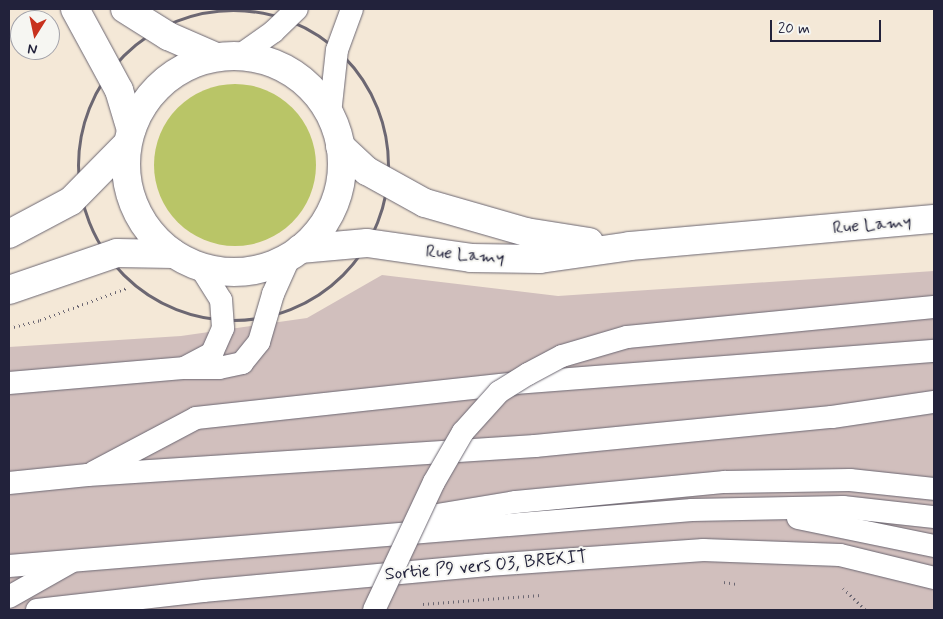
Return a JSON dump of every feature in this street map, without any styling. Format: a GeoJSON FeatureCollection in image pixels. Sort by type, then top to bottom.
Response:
{"type":"FeatureCollection","features":[{"type":"Feature","properties":{"kind":"street"},"geometry":{"type":"LineString","coordinates":[[9,234],[50,214],[80,194],[129,137],[144,104],[163,82],[188,66],[227,57],[261,59],[289,71],[312,90],[330,114],[340,146],[341,175],[334,203],[320,229],[295,252],[264,268],[243,271],[200,266],[174,254],[158,241],[137,213],[126,172],[129,137],[109,71],[75,9]]}},
{"type":"Feature","properties":{"kind":"street"},"geometry":{"type":"LineString","coordinates":[[125,9],[157,30],[227,57]]}},
{"type":"Feature","properties":{"kind":"street","name":"Rue Lamy"},"geometry":{"type":"LineString","coordinates":[[340,146],[387,184],[425,203],[479,221],[556,239],[630,246]]}},
{"type":"Feature","properties":{"kind":"street","name":"Rue Lamy"},"geometry":{"type":"LineString","coordinates":[[295,252],[367,243],[452,256],[507,260],[540,259],[630,246],[934,219]]}},
{"type":"Feature","properties":{"kind":"street"},"geometry":{"type":"LineString","coordinates":[[9,290],[106,255],[140,251],[174,254]]}},
{"type":"Feature","properties":{"kind":"lane"},"geometry":{"type":"LineString","coordinates":[[330,114],[337,50],[352,9]]}},
{"type":"Feature","properties":{"kind":"lane"},"geometry":{"type":"LineString","coordinates":[[227,57],[292,14]]}},
{"type":"Feature","properties":{"kind":"lane"},"geometry":{"type":"LineString","coordinates":[[9,383],[185,368],[228,367],[248,359],[259,342],[273,294],[295,252]]}},
{"type":"Feature","properties":{"kind":"lane"},"geometry":{"type":"LineString","coordinates":[[185,368],[212,353],[224,328],[220,300],[200,266]]}},
{"type":"Feature","properties":{"kind":"lane"},"geometry":{"type":"LineString","coordinates":[[374,610],[434,482],[463,432],[499,392],[528,374],[562,356],[627,336],[934,308]]}},
{"type":"Feature","properties":{"kind":"lane"},"geometry":{"type":"LineString","coordinates":[[88,475],[196,418],[516,383],[934,351]]}},
{"type":"Feature","properties":{"kind":"lane"},"geometry":{"type":"LineString","coordinates":[[9,484],[88,475],[535,446],[832,417],[934,402]]}},
{"type":"Feature","properties":{"kind":"lane"},"geometry":{"type":"LineString","coordinates":[[832,417],[934,417]]}},
{"type":"Feature","properties":{"kind":"lane"},"geometry":{"type":"LineString","coordinates":[[892,483],[934,474]]}},
{"type":"Feature","properties":{"kind":"lane"},"geometry":{"type":"LineString","coordinates":[[237,547],[516,502],[662,486],[796,480],[892,483],[934,489]]}},
{"type":"Feature","properties":{"kind":"lane"},"geometry":{"type":"LineString","coordinates":[[9,566],[682,511],[758,511],[843,507],[934,517]]}},
{"type":"Feature","properties":{"kind":"lane"},"geometry":{"type":"LineString","coordinates":[[758,511],[934,546]]}},
{"type":"Feature","properties":{"kind":"lane","name":"Sortie P9 vers O3, BREXIT"},"geometry":{"type":"LineString","coordinates":[[49,609],[488,564],[703,550],[840,555],[934,578]]}},
{"type":"Feature","properties":{"kind":"lane"},"geometry":{"type":"LineString","coordinates":[[9,597],[74,560]]}},
{"type":"Feature","properties":{"kind":"path"},"geometry":{"type":"LineString","coordinates":[[9,328],[40,320],[135,286],[106,255],[92,230],[80,194],[77,162],[81,130],[92,99],[109,71],[130,48],[157,30],[190,15],[227,10],[292,14],[337,50],[365,84],[378,110],[386,140],[387,184]]}},
{"type":"Feature","properties":{"kind":"path"},"geometry":{"type":"LineString","coordinates":[[721,580],[728,585],[746,583]]}},
{"type":"Feature","properties":{"kind":"path"},"geometry":{"type":"LineString","coordinates":[[837,583],[866,610]]}},
{"type":"Feature","properties":{"kind":"path"},"geometry":{"type":"LineString","coordinates":[[420,605],[547,594]]}},
{"type":"Feature","properties":{"kind":"shaded area"},"geometry":{"type":"Polygon","coordinates":[[[934,271],[934,610],[9,610],[9,347],[181,336],[307,318],[382,275],[558,296],[934,271]]]}},
{"type":"Feature","properties":{"kind":"green space"},"geometry":{"type":"Polygon","coordinates":[[[243,84],[259,87],[273,93],[298,114],[307,127],[313,141],[316,165],[315,181],[307,203],[286,228],[273,237],[259,243],[227,246],[211,243],[197,237],[172,216],[163,203],[157,189],[154,157],[157,141],[163,127],[184,102],[197,93],[211,87],[243,84]]]}}]}
